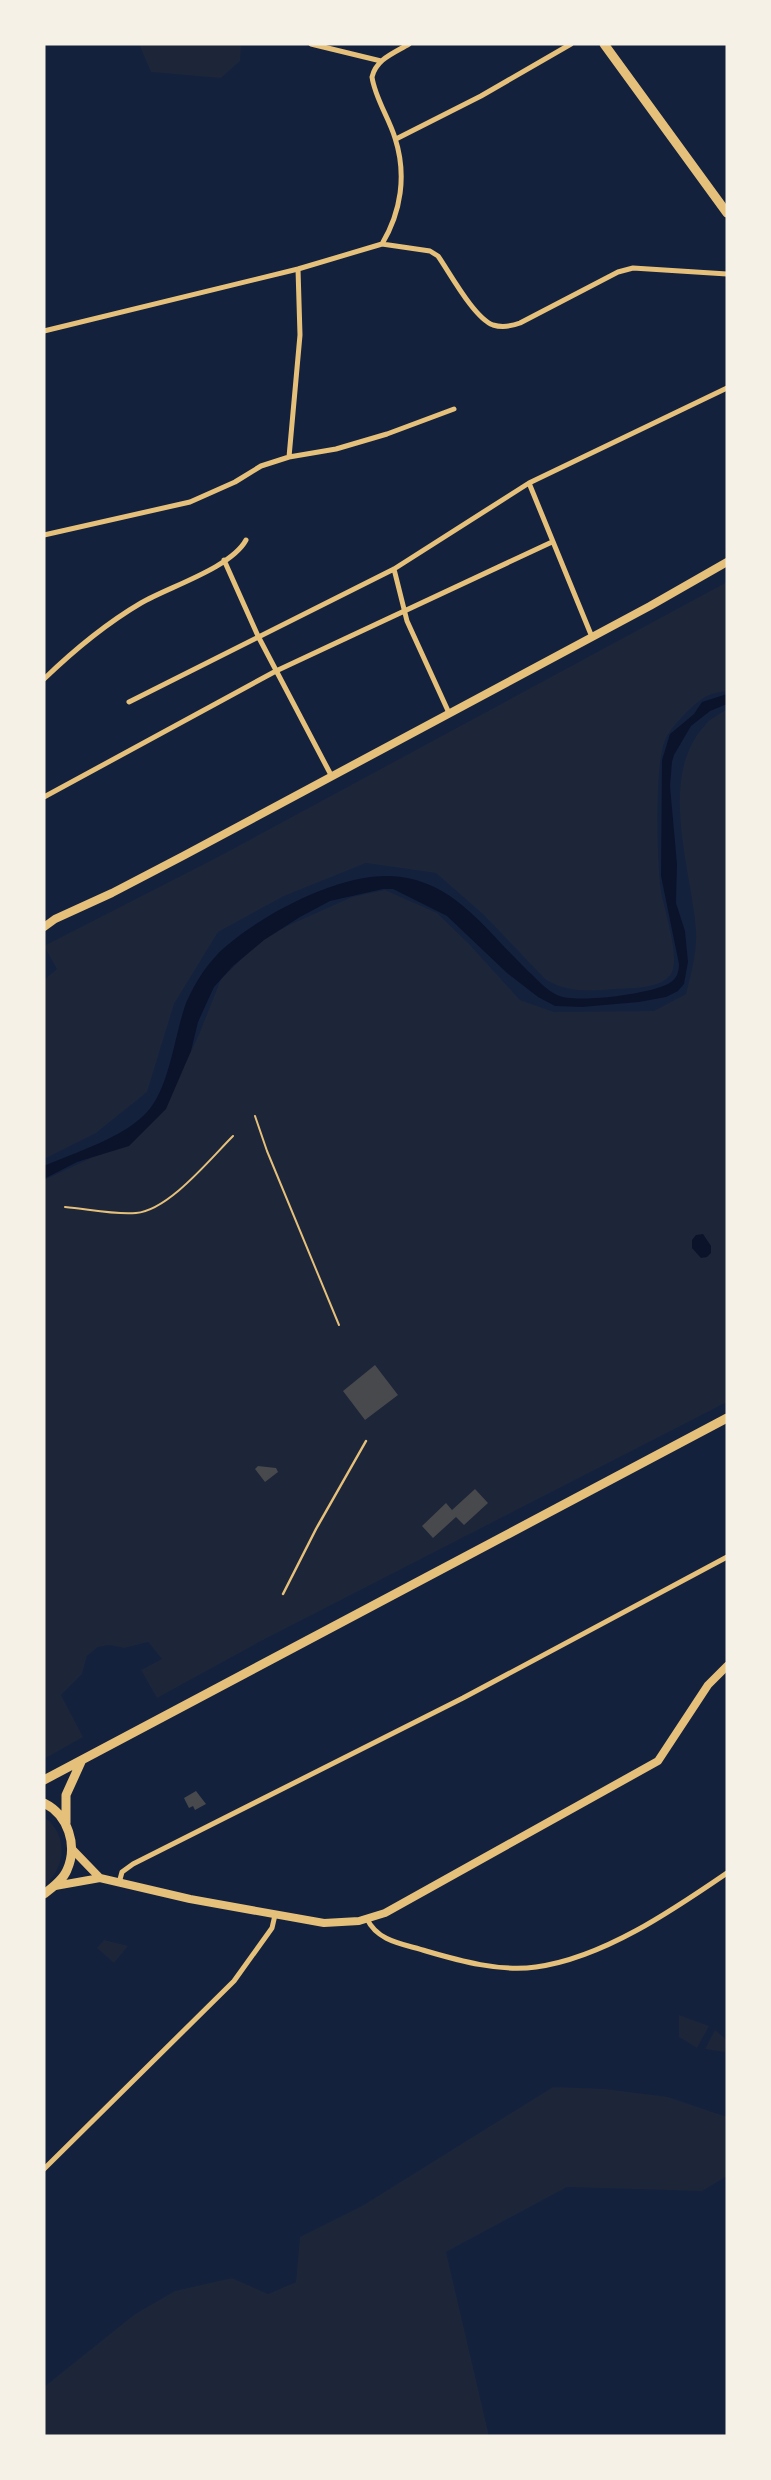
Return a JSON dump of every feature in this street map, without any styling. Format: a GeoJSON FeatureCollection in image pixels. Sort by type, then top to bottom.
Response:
{"type":"FeatureCollection","features":[{"type":"Feature","properties":{"kind":"main road"},"geometry":{"type":"LineString","coordinates":[[604,44],[727,213]]}},
{"type":"Feature","properties":{"kind":"main road"},"geometry":{"type":"LineString","coordinates":[[44,927],[55,919],[172,862],[727,562]]}},
{"type":"Feature","properties":{"kind":"main road"},"geometry":{"type":"LineString","coordinates":[[44,1780],[255,1666],[727,1419]]}},
{"type":"Feature","properties":{"kind":"main road"},"geometry":{"type":"LineString","coordinates":[[55,1886],[100,1878],[275,1915],[340,1924],[367,1919],[385,1913],[647,1769],[658,1761],[708,1685],[727,1666]]}},
{"type":"Feature","properties":{"kind":"main road"},"geometry":{"type":"LineString","coordinates":[[44,1894],[55,1886],[66,1871],[72,1849],[66,1823],[66,1795],[81,1762]]}},
{"type":"Feature","properties":{"kind":"main road"},"geometry":{"type":"LineString","coordinates":[[44,1803],[53,1807],[66,1823]]}},
{"type":"Feature","properties":{"kind":"main road"},"geometry":{"type":"LineString","coordinates":[[72,1849],[100,1878]]}},
{"type":"Feature","properties":{"kind":"street"},"geometry":{"type":"LineString","coordinates":[[311,44],[380,61]]}},
{"type":"Feature","properties":{"kind":"street"},"geometry":{"type":"LineString","coordinates":[[382,244],[394,224],[400,201],[401,177],[396,139],[372,81],[374,66],[409,44]]}},
{"type":"Feature","properties":{"kind":"street"},"geometry":{"type":"LineString","coordinates":[[396,139],[481,96],[571,44]]}},
{"type":"Feature","properties":{"kind":"street"},"geometry":{"type":"LineString","coordinates":[[44,331],[298,269],[382,244],[430,251],[438,256],[479,314],[494,325],[503,327],[520,323],[618,272],[633,268],[727,274]]}},
{"type":"Feature","properties":{"kind":"street"},"geometry":{"type":"LineString","coordinates":[[289,457],[300,335],[298,269]]}},
{"type":"Feature","properties":{"kind":"street"},"geometry":{"type":"LineString","coordinates":[[129,702],[394,569],[529,483],[727,388]]}},
{"type":"Feature","properties":{"kind":"street"},"geometry":{"type":"LineString","coordinates":[[44,535],[190,502],[261,466],[387,434],[454,409]]}},
{"type":"Feature","properties":{"kind":"street"},"geometry":{"type":"LineString","coordinates":[[529,483],[592,637]]}},
{"type":"Feature","properties":{"kind":"street"},"geometry":{"type":"LineString","coordinates":[[44,679],[118,617],[224,560],[242,548],[246,540]]}},
{"type":"Feature","properties":{"kind":"street"},"geometry":{"type":"LineString","coordinates":[[44,797],[276,671],[552,542]]}},
{"type":"Feature","properties":{"kind":"street"},"geometry":{"type":"LineString","coordinates":[[224,560],[258,636],[331,775]]}},
{"type":"Feature","properties":{"kind":"street"},"geometry":{"type":"LineString","coordinates":[[394,569],[403,610],[449,713]]}},
{"type":"Feature","properties":{"kind":"street"},"geometry":{"type":"LineString","coordinates":[[119,1883],[122,1872],[133,1864],[463,1698],[727,1557]]}},
{"type":"Feature","properties":{"kind":"street"},"geometry":{"type":"LineString","coordinates":[[367,1919],[385,1939],[455,1959],[499,1966],[535,1967],[571,1959],[611,1942],[666,1915],[727,1874]]}},
{"type":"Feature","properties":{"kind":"street"},"geometry":{"type":"LineString","coordinates":[[44,2169],[234,1981],[272,1928],[275,1915]]}},
{"type":"Feature","properties":{"kind":"lane"},"geometry":{"type":"LineString","coordinates":[[283,1594],[366,1441]]}},
{"type":"Feature","properties":{"kind":"path"},"geometry":{"type":"LineString","coordinates":[[255,1116],[339,1325]]}},
{"type":"Feature","properties":{"kind":"path"},"geometry":{"type":"LineString","coordinates":[[65,1207],[136,1213],[160,1205],[172,1197],[233,1136]]}},
{"type":"Feature","properties":{"kind":"shaded area"},"geometry":{"type":"Polygon","coordinates":[[[139,44],[241,44],[240,61],[221,78],[151,72],[139,44]]]}},
{"type":"Feature","properties":{"kind":"shaded area"},"geometry":{"type":"Polygon","coordinates":[[[727,582],[727,691],[707,696],[691,708],[669,733],[662,750],[658,789],[658,858],[661,891],[674,957],[674,967],[666,979],[646,987],[598,990],[570,989],[553,984],[545,979],[484,915],[436,873],[366,863],[284,896],[218,932],[174,1004],[147,1092],[96,1133],[44,1159],[44,980],[57,969],[44,946],[216,858],[727,582]]]}},
{"type":"Feature","properties":{"kind":"shaded area"},"geometry":{"type":"Polygon","coordinates":[[[727,694],[727,704],[710,711],[691,726],[672,762],[670,786],[677,864],[676,903],[685,931],[688,962],[684,984],[678,991],[666,997],[639,1002],[582,1007],[555,1006],[538,997],[507,973],[447,916],[393,889],[330,901],[264,940],[233,966],[214,987],[166,1109],[129,1146],[77,1162],[44,1179],[44,1166],[112,1137],[147,1112],[161,1089],[186,1003],[202,973],[219,953],[241,934],[280,910],[324,889],[346,882],[388,876],[411,879],[450,896],[467,909],[538,981],[557,995],[566,998],[614,996],[649,990],[671,982],[677,974],[679,964],[661,876],[662,760],[670,734],[694,714],[702,702],[727,694]]]}},
{"type":"Feature","properties":{"kind":"shaded area"},"geometry":{"type":"Polygon","coordinates":[[[727,709],[727,1402],[259,1642],[157,1698],[141,1670],[162,1659],[148,1642],[124,1648],[110,1645],[98,1647],[87,1656],[82,1674],[61,1695],[83,1737],[44,1759],[44,1180],[89,1159],[163,1108],[198,1037],[221,979],[259,942],[287,926],[352,897],[385,890],[437,913],[520,1000],[554,1012],[654,1011],[686,994],[695,955],[696,931],[681,824],[683,770],[691,746],[706,724],[727,709]]]}},
{"type":"Feature","properties":{"kind":"shaded area"},"geometry":{"type":"Polygon","coordinates":[[[703,1234],[711,1246],[711,1253],[701,1258],[692,1248],[692,1240],[696,1235],[703,1234]]]}},
{"type":"Feature","properties":{"kind":"shaded area"},"geometry":{"type":"Polygon","coordinates":[[[44,1817],[57,1832],[62,1851],[57,1869],[44,1885],[44,1817]]]}},
{"type":"Feature","properties":{"kind":"shaded area"},"geometry":{"type":"Polygon","coordinates":[[[104,1940],[128,1946],[114,1963],[97,1948],[104,1940]]]}},
{"type":"Feature","properties":{"kind":"shaded area"},"geometry":{"type":"Polygon","coordinates":[[[679,2015],[709,2026],[697,2048],[679,2037],[679,2015]]]}},
{"type":"Feature","properties":{"kind":"shaded area"},"geometry":{"type":"Polygon","coordinates":[[[715,2030],[727,2040],[725,2052],[705,2049],[715,2030]]]}},
{"type":"Feature","properties":{"kind":"shaded area"},"geometry":{"type":"Polygon","coordinates":[[[553,2087],[605,2089],[668,2097],[727,2117],[727,2176],[702,2191],[567,2187],[446,2252],[489,2436],[44,2436],[44,2387],[135,2314],[175,2291],[232,2278],[268,2294],[296,2282],[300,2237],[362,2206],[553,2087]]]}},
{"type":"Feature","properties":{"kind":"building"},"geometry":{"type":"Polygon","coordinates":[[[375,1365],[398,1395],[365,1420],[343,1391],[375,1365]]]}},
{"type":"Feature","properties":{"kind":"building"},"geometry":{"type":"Polygon","coordinates":[[[258,1466],[276,1468],[278,1472],[265,1482],[255,1469],[258,1466]]]}},
{"type":"Feature","properties":{"kind":"building"},"geometry":{"type":"Polygon","coordinates":[[[475,1489],[488,1503],[464,1525],[456,1517],[433,1538],[422,1526],[446,1503],[452,1510],[475,1489]]]}},
{"type":"Feature","properties":{"kind":"building"},"geometry":{"type":"Polygon","coordinates":[[[196,1791],[206,1804],[195,1810],[193,1806],[189,1808],[184,1798],[196,1791]]]}}]}
